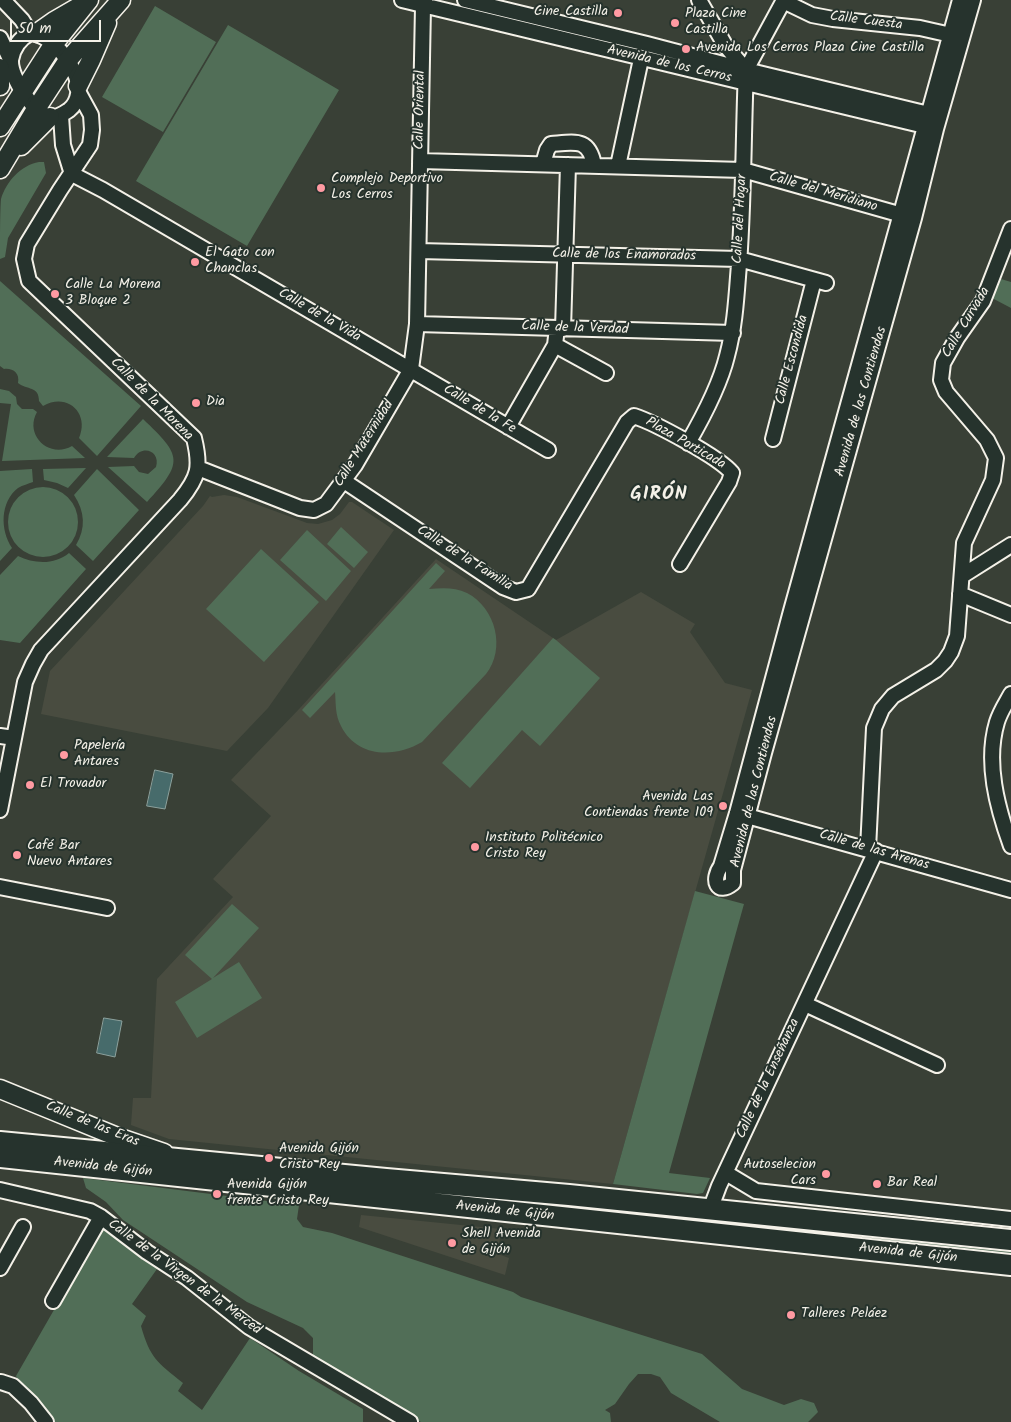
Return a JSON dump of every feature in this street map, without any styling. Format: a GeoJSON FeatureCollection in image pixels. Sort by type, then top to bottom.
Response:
{"type":"FeatureCollection","features":[{"type":"Feature","properties":{"kind":"highway","name":"Avenida de Gijón"},"geometry":{"type":"LineString","coordinates":[[0,1142],[569,1194],[1011,1240]]}},
{"type":"Feature","properties":{"kind":"highway","name":"Avenida de Gijón"},"geometry":{"type":"LineString","coordinates":[[0,1157],[1011,1265]]}},
{"type":"Feature","properties":{"kind":"highway"},"geometry":{"type":"LineString","coordinates":[[566,1218],[586,1214],[693,1223],[703,1218],[710,1210],[726,1225],[854,1248]]}},
{"type":"Feature","properties":{"kind":"main road"},"geometry":{"type":"LineString","coordinates":[[33,33],[88,1]]}},
{"type":"Feature","properties":{"kind":"main road"},"geometry":{"type":"LineString","coordinates":[[0,127],[54,45],[88,1]]}},
{"type":"Feature","properties":{"kind":"main road"},"geometry":{"type":"LineString","coordinates":[[4,164],[49,114],[68,60],[117,4]]}},
{"type":"Feature","properties":{"kind":"main road"},"geometry":{"type":"LineString","coordinates":[[78,90],[117,4]]}},
{"type":"Feature","properties":{"kind":"main road"},"geometry":{"type":"LineString","coordinates":[[0,86],[6,65]]}},
{"type":"Feature","properties":{"kind":"main road","name":"Calle de las Eras"},"geometry":{"type":"LineString","coordinates":[[0,1089],[120,1138],[184,1160]]}},
{"type":"Feature","properties":{"kind":"street"},"geometry":{"type":"LineString","coordinates":[[3,0],[33,33],[54,45],[68,60]]}},
{"type":"Feature","properties":{"kind":"street","name":"Avenida de los Cerros"},"geometry":{"type":"LineString","coordinates":[[402,0],[424,3],[641,58],[745,76],[932,121]]}},
{"type":"Feature","properties":{"kind":"street","name":"Avenida de los Cerros"},"geometry":{"type":"LineString","coordinates":[[465,0],[714,62],[745,76],[765,75],[932,121]]}},
{"type":"Feature","properties":{"kind":"street"},"geometry":{"type":"LineString","coordinates":[[700,0],[745,76]]}},
{"type":"Feature","properties":{"kind":"street"},"geometry":{"type":"LineString","coordinates":[[745,76],[783,0]]}},
{"type":"Feature","properties":{"kind":"street","name":"Calle Cuesta"},"geometry":{"type":"LineString","coordinates":[[783,0],[812,15],[920,28],[950,35]]}},
{"type":"Feature","properties":{"kind":"street","name":"Avenida de las Contiendas"},"geometry":{"type":"LineString","coordinates":[[743,815],[914,218],[950,35],[960,0]]}},
{"type":"Feature","properties":{"kind":"street","name":"Avenida de las Contiendas"},"geometry":{"type":"LineString","coordinates":[[743,815],[791,611],[902,215],[973,0]]}},
{"type":"Feature","properties":{"kind":"street","name":"Calle Oriental"},"geometry":{"type":"LineString","coordinates":[[411,369],[417,324],[424,3]]}},
{"type":"Feature","properties":{"kind":"street"},"geometry":{"type":"LineString","coordinates":[[6,65],[21,39],[33,33]]}},
{"type":"Feature","properties":{"kind":"street"},"geometry":{"type":"LineString","coordinates":[[0,38],[6,65],[14,73],[28,101],[49,114],[74,106],[78,90]]}},
{"type":"Feature","properties":{"kind":"street"},"geometry":{"type":"LineString","coordinates":[[725,45],[743,56],[755,54]]}},
{"type":"Feature","properties":{"kind":"street","name":"Avenida de los Cerros"},"geometry":{"type":"LineString","coordinates":[[714,62],[720,56],[725,45]]}},
{"type":"Feature","properties":{"kind":"street"},"geometry":{"type":"LineString","coordinates":[[755,54],[765,75]]}},
{"type":"Feature","properties":{"kind":"street"},"geometry":{"type":"LineString","coordinates":[[618,166],[641,58]]}},
{"type":"Feature","properties":{"kind":"street","name":"Calle de la Morena"},"geometry":{"type":"LineString","coordinates":[[68,60],[77,77],[78,90],[91,115],[90,145],[27,244],[24,259],[29,281],[194,438],[198,453],[198,468]]}},
{"type":"Feature","properties":{"kind":"street","name":"Calle del Hogar"},"geometry":{"type":"LineString","coordinates":[[688,443],[698,426],[720,377],[727,359],[733,333],[739,259],[745,76]]}},
{"type":"Feature","properties":{"kind":"street","name":"Calle de la Morena"},"geometry":{"type":"LineString","coordinates":[[49,114],[61,133],[72,174]]}},
{"type":"Feature","properties":{"kind":"street"},"geometry":{"type":"LineString","coordinates":[[543,164],[547,150],[552,144],[568,142],[583,144],[591,151],[594,166]]}},
{"type":"Feature","properties":{"kind":"street","name":"Calle de la Morena"},"geometry":{"type":"LineString","coordinates":[[60,190],[65,151]]}},
{"type":"Feature","properties":{"kind":"street","name":"Calle del Meridiano"},"geometry":{"type":"LineString","coordinates":[[420,161],[743,170],[902,215]]}},
{"type":"Feature","properties":{"kind":"street"},"geometry":{"type":"LineString","coordinates":[[508,427],[555,345],[560,329],[566,255],[568,165]]}},
{"type":"Feature","properties":{"kind":"street","name":"Calle de la Vida"},"geometry":{"type":"LineString","coordinates":[[72,174],[103,190],[411,369]]}},
{"type":"Feature","properties":{"kind":"street","name":"Calle Curvada"},"geometry":{"type":"LineString","coordinates":[[962,576],[964,543],[993,480],[996,458],[986,440],[946,392],[941,380],[943,363],[957,338],[983,302],[1011,229]]}},
{"type":"Feature","properties":{"kind":"street","name":"Calle de los Enamorados"},"geometry":{"type":"LineString","coordinates":[[419,251],[739,259],[820,281]]}},
{"type":"Feature","properties":{"kind":"street","name":"Calle Escondida"},"geometry":{"type":"LineString","coordinates":[[773,439],[820,281]]}},
{"type":"Feature","properties":{"kind":"street","name":"Calle de la Verdad"},"geometry":{"type":"LineString","coordinates":[[417,324],[733,333]]}},
{"type":"Feature","properties":{"kind":"street"},"geometry":{"type":"LineString","coordinates":[[555,345],[606,373]]}},
{"type":"Feature","properties":{"kind":"street","name":"Calle de la Fe"},"geometry":{"type":"LineString","coordinates":[[411,369],[548,450]]}},
{"type":"Feature","properties":{"kind":"street","name":"Calle Maternidad"},"geometry":{"type":"LineString","coordinates":[[198,468],[300,508],[314,510],[326,504],[344,481],[411,369]]}},
{"type":"Feature","properties":{"kind":"street","name":"Plaza Porticada"},"geometry":{"type":"LineString","coordinates":[[595,478],[627,422],[634,416],[688,443],[726,466],[732,473],[729,482],[680,564]]}},
{"type":"Feature","properties":{"kind":"street"},"geometry":{"type":"LineString","coordinates":[[0,810],[26,682],[41,650],[180,500],[192,485],[198,468]]}},
{"type":"Feature","properties":{"kind":"street","name":"Calle de la Familia"},"geometry":{"type":"LineString","coordinates":[[344,481],[503,587],[516,592],[528,588],[595,478]]}},
{"type":"Feature","properties":{"kind":"street"},"geometry":{"type":"LineString","coordinates":[[962,576],[1011,545]]}},
{"type":"Feature","properties":{"kind":"street","name":"Calle de la Enseñanza"},"geometry":{"type":"LineString","coordinates":[[710,1210],[805,1004],[872,850],[874,728],[882,709],[893,696],[936,670],[945,661],[957,636],[962,576]]}},
{"type":"Feature","properties":{"kind":"street"},"geometry":{"type":"LineString","coordinates":[[960,594],[1011,615]]}},
{"type":"Feature","properties":{"kind":"street"},"geometry":{"type":"LineString","coordinates":[[1011,694],[997,720],[991,751],[995,791],[1002,823],[1011,846]]}},
{"type":"Feature","properties":{"kind":"street"},"geometry":{"type":"LineString","coordinates":[[0,736],[14,738]]}},
{"type":"Feature","properties":{"kind":"street","name":"Calle de las Arenas"},"geometry":{"type":"LineString","coordinates":[[743,815],[1011,890]]}},
{"type":"Feature","properties":{"kind":"street"},"geometry":{"type":"LineString","coordinates":[[0,887],[107,908]]}},
{"type":"Feature","properties":{"kind":"street","name":"Calle de la Enseñanza"},"geometry":{"type":"LineString","coordinates":[[805,1004],[937,1065]]}},
{"type":"Feature","properties":{"kind":"street"},"geometry":{"type":"LineString","coordinates":[[726,1173],[756,1191],[1011,1219]]}},
{"type":"Feature","properties":{"kind":"street","name":"Calle de la Virgen de la Merced"},"geometry":{"type":"LineString","coordinates":[[0,1190],[90,1211],[101,1217],[147,1252],[187,1278],[249,1327],[410,1422]]}},
{"type":"Feature","properties":{"kind":"street"},"geometry":{"type":"LineString","coordinates":[[53,1302],[101,1217]]}},
{"type":"Feature","properties":{"kind":"street"},"geometry":{"type":"LineString","coordinates":[[0,1268],[23,1227]]}},
{"type":"Feature","properties":{"kind":"street"},"geometry":{"type":"LineString","coordinates":[[1,1382],[13,1386],[31,1403],[46,1422]]}},
{"type":"Feature","properties":{"kind":"shaded area"},"geometry":{"type":"Polygon","coordinates":[[[224,495],[237,497],[307,523],[318,524],[332,520],[340,514],[349,502],[352,502],[394,530],[268,708],[227,751],[41,714],[50,671],[203,506],[210,496],[224,495]]]}},
{"type":"Feature","properties":{"kind":"shaded area","name":"Instituto Politécnico Cristo Rey"},"geometry":{"type":"Polygon","coordinates":[[[436,559],[556,640],[641,592],[695,624],[690,632],[725,683],[752,690],[613,1184],[169,1139],[131,1125],[133,1098],[151,1098],[157,979],[233,897],[213,879],[271,816],[231,780],[300,708],[436,559]]]}},
{"type":"Feature","properties":{"kind":"shaded area","name":"Shell Avenida de Gijón"},"geometry":{"type":"Polygon","coordinates":[[[361,1215],[501,1229],[498,1254],[509,1258],[505,1275],[359,1227],[361,1215]]]}},
{"type":"Feature","properties":{"kind":"green space"},"geometry":{"type":"Polygon","coordinates":[[[155,6],[216,42],[163,132],[102,97],[155,6]]]}},
{"type":"Feature","properties":{"kind":"green space"},"geometry":{"type":"Polygon","coordinates":[[[228,25],[339,90],[247,246],[136,181],[228,25]]]}},
{"type":"Feature","properties":{"kind":"green space"},"geometry":{"type":"Polygon","coordinates":[[[44,162],[46,173],[8,238],[5,257],[0,259],[1,199],[3,193],[15,175],[26,167],[44,162]]]}},
{"type":"Feature","properties":{"kind":"green space"},"geometry":{"type":"Polygon","coordinates":[[[1001,279],[1011,282],[1011,308],[992,298],[1001,279]]]}},
{"type":"Feature","properties":{"kind":"green space"},"geometry":{"type":"Polygon","coordinates":[[[0,281],[141,406],[97,456],[79,438],[82,429],[81,420],[79,413],[74,407],[68,403],[60,402],[52,402],[43,406],[35,391],[18,383],[18,376],[15,372],[0,366],[0,281]]]}},
{"type":"Feature","properties":{"kind":"green space"},"geometry":{"type":"Polygon","coordinates":[[[0,389],[9,391],[16,397],[17,404],[22,409],[33,409],[37,412],[34,421],[36,436],[47,447],[63,449],[72,446],[85,458],[2,461],[11,404],[0,403],[0,389]]]}},
{"type":"Feature","properties":{"kind":"green space"},"geometry":{"type":"Polygon","coordinates":[[[143,419],[165,442],[171,451],[173,459],[172,468],[167,477],[147,502],[108,467],[134,466],[139,472],[148,474],[156,467],[157,461],[153,453],[146,450],[137,454],[134,458],[107,457],[143,419]]]}},
{"type":"Feature","properties":{"kind":"green space"},"geometry":{"type":"Polygon","coordinates":[[[86,468],[68,488],[44,480],[43,469],[86,468]]]}},
{"type":"Feature","properties":{"kind":"green space"},"geometry":{"type":"Polygon","coordinates":[[[32,469],[33,482],[18,488],[12,494],[5,508],[5,533],[12,548],[0,561],[0,471],[32,469]]]}},
{"type":"Feature","properties":{"kind":"green space"},"geometry":{"type":"Polygon","coordinates":[[[97,469],[139,510],[93,561],[76,545],[83,526],[83,520],[78,501],[74,495],[97,469]]]}},
{"type":"Feature","properties":{"kind":"green space"},"geometry":{"type":"Polygon","coordinates":[[[43,487],[56,490],[68,497],[75,509],[78,522],[75,535],[68,547],[56,554],[43,557],[30,554],[18,547],[11,535],[8,522],[11,509],[18,497],[30,490],[43,487]]]}},
{"type":"Feature","properties":{"kind":"green space"},"geometry":{"type":"Polygon","coordinates":[[[341,527],[368,552],[354,568],[327,544],[341,527]]]}},
{"type":"Feature","properties":{"kind":"green space"},"geometry":{"type":"Polygon","coordinates":[[[307,530],[351,571],[326,601],[280,560],[307,530]]]}},
{"type":"Feature","properties":{"kind":"green space"},"geometry":{"type":"Polygon","coordinates":[[[261,549],[319,602],[264,662],[206,609],[261,549]]]}},
{"type":"Feature","properties":{"kind":"green space"},"geometry":{"type":"Polygon","coordinates":[[[69,553],[86,569],[20,643],[0,640],[0,575],[18,556],[31,561],[44,562],[57,560],[69,553]]]}},
{"type":"Feature","properties":{"kind":"green space"},"geometry":{"type":"Polygon","coordinates":[[[436,563],[445,571],[429,589],[444,588],[467,593],[485,608],[491,619],[495,630],[496,653],[486,674],[422,742],[400,751],[377,752],[357,744],[348,737],[338,718],[335,692],[310,718],[302,710],[436,563]]]}},
{"type":"Feature","properties":{"kind":"green space"},"geometry":{"type":"Polygon","coordinates":[[[553,638],[600,678],[540,746],[522,730],[470,788],[442,763],[553,638]]]}},
{"type":"Feature","properties":{"kind":"green space"},"geometry":{"type":"Polygon","coordinates":[[[695,891],[744,904],[669,1173],[710,1178],[703,1193],[697,1194],[613,1184],[695,891]]]}},
{"type":"Feature","properties":{"kind":"green space"},"geometry":{"type":"Polygon","coordinates":[[[232,904],[259,928],[213,978],[239,962],[262,998],[197,1038],[175,1002],[212,979],[185,955],[232,904]]]}},
{"type":"Feature","properties":{"kind":"green space"},"geometry":{"type":"Polygon","coordinates":[[[83,1178],[299,1205],[297,1219],[303,1227],[332,1233],[513,1292],[521,1297],[702,1354],[742,1389],[784,1405],[801,1399],[814,1403],[818,1412],[808,1422],[720,1422],[671,1393],[660,1377],[651,1374],[638,1374],[615,1404],[605,1410],[610,1413],[611,1422],[421,1422],[313,1361],[313,1338],[303,1328],[247,1302],[123,1220],[106,1202],[86,1188],[83,1178]]]}},
{"type":"Feature","properties":{"kind":"green space"},"geometry":{"type":"Polygon","coordinates":[[[101,1228],[157,1269],[132,1304],[146,1316],[141,1326],[151,1353],[183,1383],[178,1391],[202,1410],[250,1338],[299,1371],[363,1409],[363,1422],[46,1422],[24,1392],[16,1376],[101,1228]]]}},
{"type":"Feature","properties":{"kind":"green space"},"geometry":{"type":"Polygon","coordinates":[[[838,1230],[1011,1248],[1011,1256],[837,1236],[838,1230]]]}},
{"type":"Feature","properties":{"kind":"water"},"geometry":{"type":"Polygon","coordinates":[[[155,770],[173,774],[165,809],[147,806],[155,770]]]}},
{"type":"Feature","properties":{"kind":"water"},"geometry":{"type":"Polygon","coordinates":[[[104,1018],[122,1021],[115,1057],[97,1053],[104,1018]]]}},
{"type":"Feature","properties":{"kind":"place","name":"Cine Castilla"},"geometry":{"type":"Point","coordinates":[618,13]}},
{"type":"Feature","properties":{"kind":"place","name":"Plaza Cine Castilla"},"geometry":{"type":"Point","coordinates":[675,23]}},
{"type":"Feature","properties":{"kind":"place","name":"Avenida Los Cerros Plaza Cine Castilla"},"geometry":{"type":"Point","coordinates":[686,49]}},
{"type":"Feature","properties":{"kind":"place","name":"Complejo Deportivo Los Cerros"},"geometry":{"type":"Point","coordinates":[321,188]}},
{"type":"Feature","properties":{"kind":"place","name":"El Gato con Chanclas"},"geometry":{"type":"Point","coordinates":[195,262]}},
{"type":"Feature","properties":{"kind":"place","name":"Calle La Morena 3 Bloque 2"},"geometry":{"type":"Point","coordinates":[55,294]}},
{"type":"Feature","properties":{"kind":"place","name":"Dia"},"geometry":{"type":"Point","coordinates":[196,403]}},
{"type":"Feature","properties":{"kind":"place","name":"Papelería Antares"},"geometry":{"type":"Point","coordinates":[64,755]}},
{"type":"Feature","properties":{"kind":"place","name":"El Trovador"},"geometry":{"type":"Point","coordinates":[30,785]}},
{"type":"Feature","properties":{"kind":"place","name":"Avenida Las Contiendas frente 109"},"geometry":{"type":"Point","coordinates":[723,806]}},
{"type":"Feature","properties":{"kind":"place","name":"Instituto Politécnico Cristo Rey"},"geometry":{"type":"Point","coordinates":[475,847]}},
{"type":"Feature","properties":{"kind":"place","name":"Café Bar Nuevo Antares"},"geometry":{"type":"Point","coordinates":[17,855]}},
{"type":"Feature","properties":{"kind":"place","name":"Avenida Gijón Cristo Rey"},"geometry":{"type":"Point","coordinates":[269,1158]}},
{"type":"Feature","properties":{"kind":"place","name":"Autoselecion Cars"},"geometry":{"type":"Point","coordinates":[826,1174]}},
{"type":"Feature","properties":{"kind":"place","name":"Bar Real"},"geometry":{"type":"Point","coordinates":[877,1184]}},
{"type":"Feature","properties":{"kind":"place","name":"Avenida Gijón frente Cristo Rey"},"geometry":{"type":"Point","coordinates":[217,1194]}},
{"type":"Feature","properties":{"kind":"place","name":"Shell Avenida de Gijón"},"geometry":{"type":"Point","coordinates":[452,1243]}},
{"type":"Feature","properties":{"kind":"place","name":"Talleres Peláez"},"geometry":{"type":"Point","coordinates":[791,1315]}},
{"type":"Feature","properties":{"kind":"district","name":"GIRÓN"},"geometry":{"type":"Point","coordinates":[659,496]}}]}
